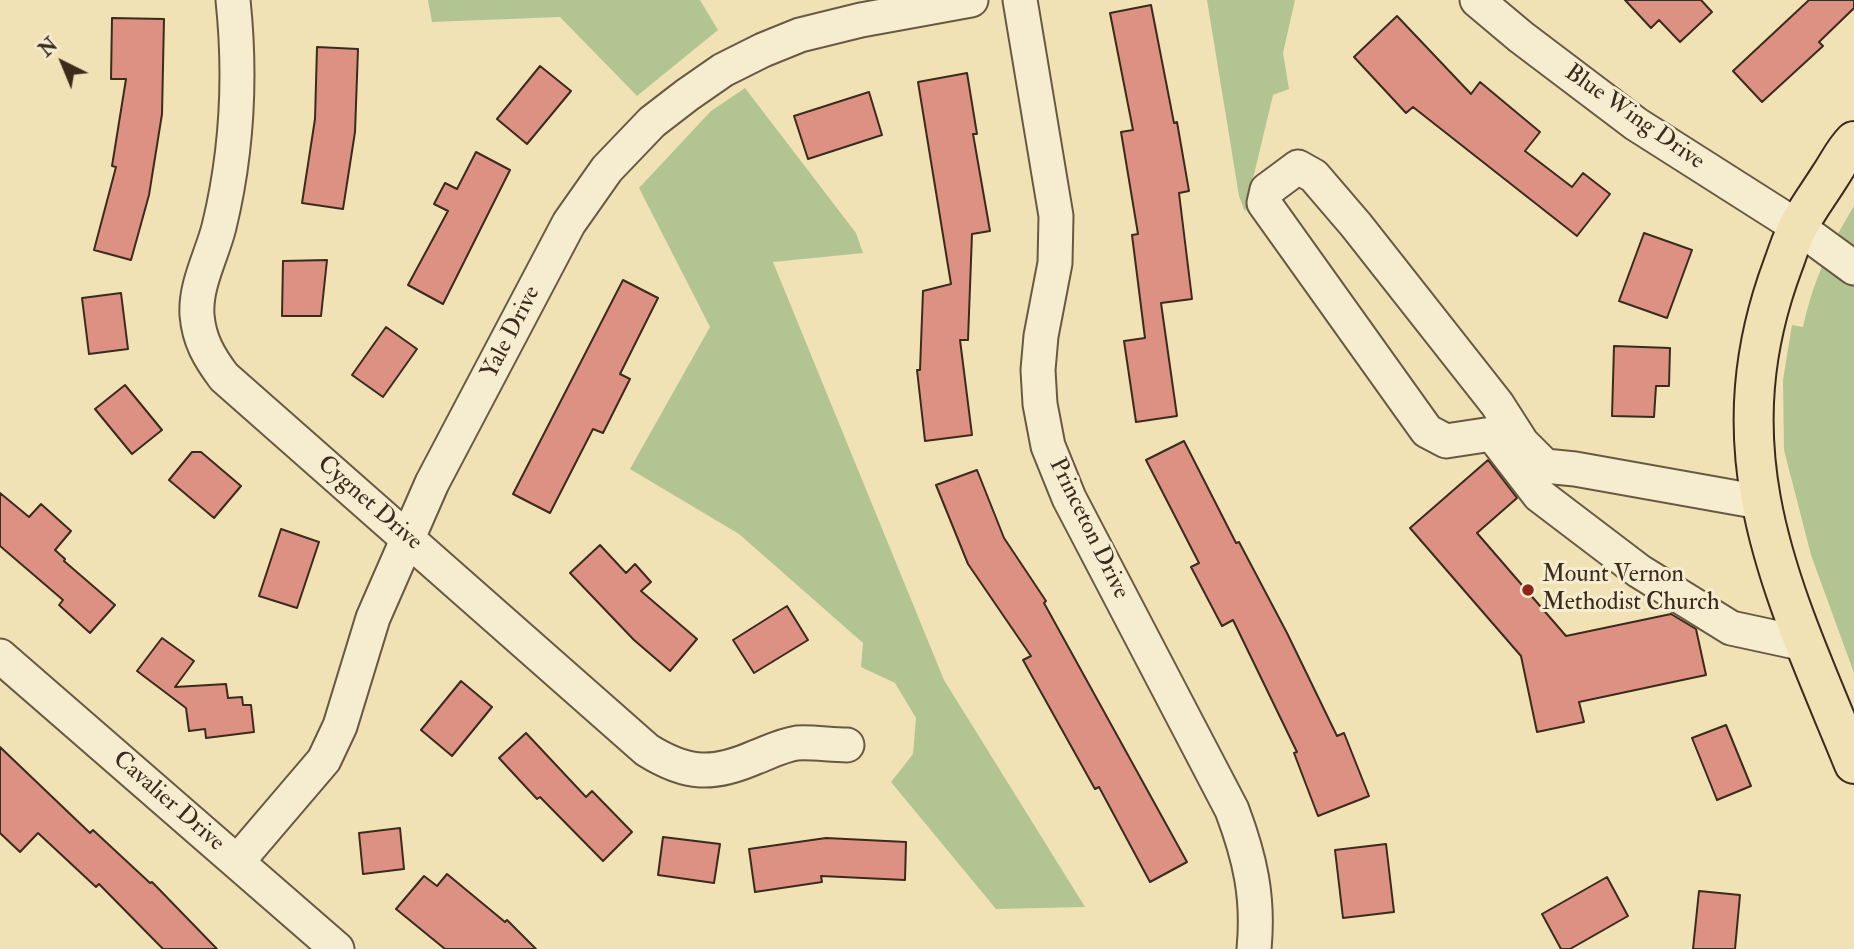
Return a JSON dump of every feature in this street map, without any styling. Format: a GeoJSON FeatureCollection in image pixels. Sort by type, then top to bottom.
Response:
{"type":"FeatureCollection","features":[{"type":"Feature","properties":{"kind":"main road"},"geometry":{"type":"LineString","coordinates":[[1854,141],[1798,227],[1770,302],[1756,369],[1753,417],[1754,456],[1768,539],[1805,644],[1854,764]]}},
{"type":"Feature","properties":{"kind":"street","name":"Cygnet Drive"},"geometry":{"type":"LineString","coordinates":[[233,0],[237,70],[232,164],[219,228],[199,293],[197,312],[200,335],[209,357],[225,377],[647,750],[668,763],[692,771],[711,771],[735,767],[774,749],[797,743],[847,746]]}},
{"type":"Feature","properties":{"kind":"street","name":"Yale Drive"},"geometry":{"type":"LineString","coordinates":[[237,862],[324,760],[341,726],[373,618],[432,483],[569,223],[607,169],[652,122],[687,94],[763,50],[800,35],[861,20],[971,0]]}},
{"type":"Feature","properties":{"kind":"street","name":"Princeton Drive"},"geometry":{"type":"LineString","coordinates":[[1020,0],[1056,216],[1055,263],[1041,336],[1038,370],[1040,404],[1048,446],[1069,498],[1232,810],[1246,847],[1254,885],[1257,923],[1254,949]]}},
{"type":"Feature","properties":{"kind":"street","name":"Blue Wing Drive"},"geometry":{"type":"LineString","coordinates":[[1477,0],[1521,37],[1636,124],[1798,227],[1854,268]]}},
{"type":"Feature","properties":{"kind":"street"},"geometry":{"type":"LineString","coordinates":[[1760,502],[1545,466],[1522,443],[1489,394],[1314,176],[1298,167],[1267,190],[1264,203],[1427,431],[1446,441],[1492,434],[1539,495],[1639,571],[1731,628],[1805,644]]}},
{"type":"Feature","properties":{"kind":"street","name":"Cavalier Drive"},"geometry":{"type":"LineString","coordinates":[[0,656],[337,949]]}},
{"type":"Feature","properties":{"kind":"green space"},"geometry":{"type":"Polygon","coordinates":[[[428,0],[700,0],[718,30],[637,96],[560,17],[432,22],[428,0]]]}},
{"type":"Feature","properties":{"kind":"green space"},"geometry":{"type":"Polygon","coordinates":[[[1207,0],[1295,0],[1283,53],[1289,89],[1273,95],[1245,212],[1239,196],[1207,0]]]}},
{"type":"Feature","properties":{"kind":"green space"},"geometry":{"type":"Polygon","coordinates":[[[745,88],[856,233],[863,253],[773,262],[944,680],[1085,907],[996,909],[891,782],[913,754],[916,718],[895,683],[861,667],[863,643],[739,534],[630,469],[710,327],[639,188],[711,111],[745,88]]]}},
{"type":"Feature","properties":{"kind":"green space"},"geometry":{"type":"Polygon","coordinates":[[[1854,206],[1854,673],[1811,555],[1784,450],[1783,380],[1792,325],[1803,327],[1823,264],[1854,206]]]}},
{"type":"Feature","properties":{"kind":"building"},"geometry":{"type":"Polygon","coordinates":[[[1625,0],[1701,0],[1712,12],[1680,42],[1659,20],[1651,28],[1625,0]]]}},
{"type":"Feature","properties":{"kind":"building"},"geometry":{"type":"Polygon","coordinates":[[[1809,0],[1854,0],[1854,8],[1819,42],[1823,46],[1762,102],[1733,71],[1809,0]]]}},
{"type":"Feature","properties":{"kind":"building"},"geometry":{"type":"Polygon","coordinates":[[[1151,5],[1189,191],[1179,193],[1192,299],[1161,303],[1177,416],[1136,422],[1124,341],[1145,338],[1132,235],[1138,234],[1121,132],[1133,130],[1110,13],[1151,5]]]}},
{"type":"Feature","properties":{"kind":"building"},"geometry":{"type":"Polygon","coordinates":[[[1397,16],[1471,94],[1480,82],[1540,132],[1525,151],[1572,187],[1583,173],[1610,194],[1577,236],[1413,107],[1406,113],[1354,57],[1397,16]]]}},
{"type":"Feature","properties":{"kind":"building"},"geometry":{"type":"Polygon","coordinates":[[[112,18],[164,19],[162,114],[149,195],[131,260],[94,250],[116,167],[112,166],[126,79],[111,79],[112,18]]]}},
{"type":"Feature","properties":{"kind":"building"},"geometry":{"type":"Polygon","coordinates":[[[317,47],[358,49],[355,132],[343,209],[302,203],[315,119],[317,47]]]}},
{"type":"Feature","properties":{"kind":"building"},"geometry":{"type":"Polygon","coordinates":[[[540,66],[571,91],[527,144],[497,119],[540,66]]]}},
{"type":"Feature","properties":{"kind":"building"},"geometry":{"type":"Polygon","coordinates":[[[967,73],[977,134],[973,134],[990,231],[972,234],[968,340],[960,340],[972,435],[925,441],[917,370],[920,370],[923,291],[951,284],[918,82],[967,73]]]}},
{"type":"Feature","properties":{"kind":"building"},"geometry":{"type":"Polygon","coordinates":[[[869,92],[882,135],[808,159],[794,116],[869,92]]]}},
{"type":"Feature","properties":{"kind":"building"},"geometry":{"type":"Polygon","coordinates":[[[476,152],[510,170],[443,304],[408,285],[448,211],[434,204],[445,183],[457,189],[476,152]]]}},
{"type":"Feature","properties":{"kind":"building"},"geometry":{"type":"Polygon","coordinates":[[[1644,233],[1692,250],[1667,318],[1619,301],[1644,233]]]}},
{"type":"Feature","properties":{"kind":"building"},"geometry":{"type":"Polygon","coordinates":[[[327,260],[321,316],[282,316],[283,261],[327,260]]]}},
{"type":"Feature","properties":{"kind":"building"},"geometry":{"type":"Polygon","coordinates":[[[623,280],[658,298],[620,374],[630,379],[603,433],[593,429],[550,513],[513,494],[623,280]]]}},
{"type":"Feature","properties":{"kind":"building"},"geometry":{"type":"Polygon","coordinates":[[[121,293],[128,349],[89,354],[82,298],[121,293]]]}},
{"type":"Feature","properties":{"kind":"building"},"geometry":{"type":"Polygon","coordinates":[[[386,327],[417,349],[383,397],[352,375],[386,327]]]}},
{"type":"Feature","properties":{"kind":"building"},"geometry":{"type":"Polygon","coordinates":[[[1614,346],[1670,348],[1669,386],[1656,386],[1654,417],[1612,416],[1614,346]]]}},
{"type":"Feature","properties":{"kind":"building"},"geometry":{"type":"Polygon","coordinates":[[[125,385],[162,430],[132,454],[95,409],[125,385]]]}},
{"type":"Feature","properties":{"kind":"building"},"geometry":{"type":"Polygon","coordinates":[[[1184,441],[1236,543],[1239,542],[1287,633],[1337,736],[1344,733],[1369,796],[1318,816],[1294,753],[1297,752],[1233,620],[1222,626],[1191,567],[1199,563],[1146,460],[1184,441]]]}},
{"type":"Feature","properties":{"kind":"building"},"geometry":{"type":"Polygon","coordinates":[[[192,452],[201,452],[241,486],[214,518],[169,480],[192,452]]]}},
{"type":"Feature","properties":{"kind":"building"},"geometry":{"type":"Polygon","coordinates":[[[1488,460],[1517,498],[1477,533],[1566,636],[1671,614],[1696,629],[1706,675],[1579,702],[1584,722],[1537,732],[1521,656],[1410,528],[1488,460]]]}},
{"type":"Feature","properties":{"kind":"building"},"geometry":{"type":"Polygon","coordinates":[[[977,470],[1004,538],[1046,601],[1044,603],[1187,862],[1150,882],[1099,787],[1095,789],[1023,660],[1031,656],[968,564],[936,485],[977,470]]]}},
{"type":"Feature","properties":{"kind":"building"},"geometry":{"type":"Polygon","coordinates":[[[0,493],[29,517],[41,504],[71,531],[55,550],[115,605],[90,633],[59,605],[63,600],[0,546],[0,493]]]}},
{"type":"Feature","properties":{"kind":"building"},"geometry":{"type":"Polygon","coordinates":[[[281,529],[319,542],[297,608],[259,596],[281,529]]]}},
{"type":"Feature","properties":{"kind":"building"},"geometry":{"type":"Polygon","coordinates":[[[600,545],[626,573],[635,564],[651,582],[641,591],[697,639],[670,671],[634,640],[570,573],[600,545]]]}},
{"type":"Feature","properties":{"kind":"building"},"geometry":{"type":"Polygon","coordinates":[[[787,606],[808,640],[754,673],[733,640],[787,606]]]}},
{"type":"Feature","properties":{"kind":"building"},"geometry":{"type":"Polygon","coordinates":[[[162,638],[194,661],[175,687],[226,684],[228,698],[242,697],[243,705],[251,705],[254,732],[206,738],[205,729],[189,731],[186,708],[137,671],[162,638]]]}},
{"type":"Feature","properties":{"kind":"building"},"geometry":{"type":"Polygon","coordinates":[[[461,681],[492,707],[452,756],[421,730],[461,681]]]}},
{"type":"Feature","properties":{"kind":"building"},"geometry":{"type":"Polygon","coordinates":[[[1726,725],[1751,786],[1717,800],[1692,738],[1726,725]]]}},
{"type":"Feature","properties":{"kind":"building"},"geometry":{"type":"Polygon","coordinates":[[[526,733],[586,797],[592,791],[632,832],[603,861],[540,797],[537,799],[499,758],[526,733]]]}},
{"type":"Feature","properties":{"kind":"building"},"geometry":{"type":"Polygon","coordinates":[[[0,747],[90,833],[93,830],[152,882],[217,949],[163,949],[99,884],[96,887],[38,833],[20,852],[0,833],[0,747]]]}},
{"type":"Feature","properties":{"kind":"building"},"geometry":{"type":"Polygon","coordinates":[[[400,828],[404,869],[363,874],[359,833],[400,828]]]}},
{"type":"Feature","properties":{"kind":"building"},"geometry":{"type":"Polygon","coordinates":[[[663,837],[720,844],[714,883],[658,875],[663,837]]]}},
{"type":"Feature","properties":{"kind":"building"},"geometry":{"type":"Polygon","coordinates":[[[826,838],[906,842],[905,880],[821,876],[822,882],[755,892],[749,849],[826,838]]]}},
{"type":"Feature","properties":{"kind":"building"},"geometry":{"type":"Polygon","coordinates":[[[1386,844],[1394,912],[1343,918],[1335,850],[1386,844]]]}},
{"type":"Feature","properties":{"kind":"building"},"geometry":{"type":"Polygon","coordinates":[[[447,874],[505,922],[507,920],[536,949],[445,949],[396,909],[424,876],[437,886],[447,874]]]}},
{"type":"Feature","properties":{"kind":"building"},"geometry":{"type":"Polygon","coordinates":[[[1607,877],[1628,916],[1570,949],[1561,949],[1542,914],[1607,877]]]}},
{"type":"Feature","properties":{"kind":"building"},"geometry":{"type":"Polygon","coordinates":[[[1699,891],[1740,895],[1735,949],[1693,949],[1699,891]]]}},
{"type":"Feature","properties":{"kind":"place","name":"Mount Vernon Methodist Church"},"geometry":{"type":"Point","coordinates":[1528,590]}}]}
